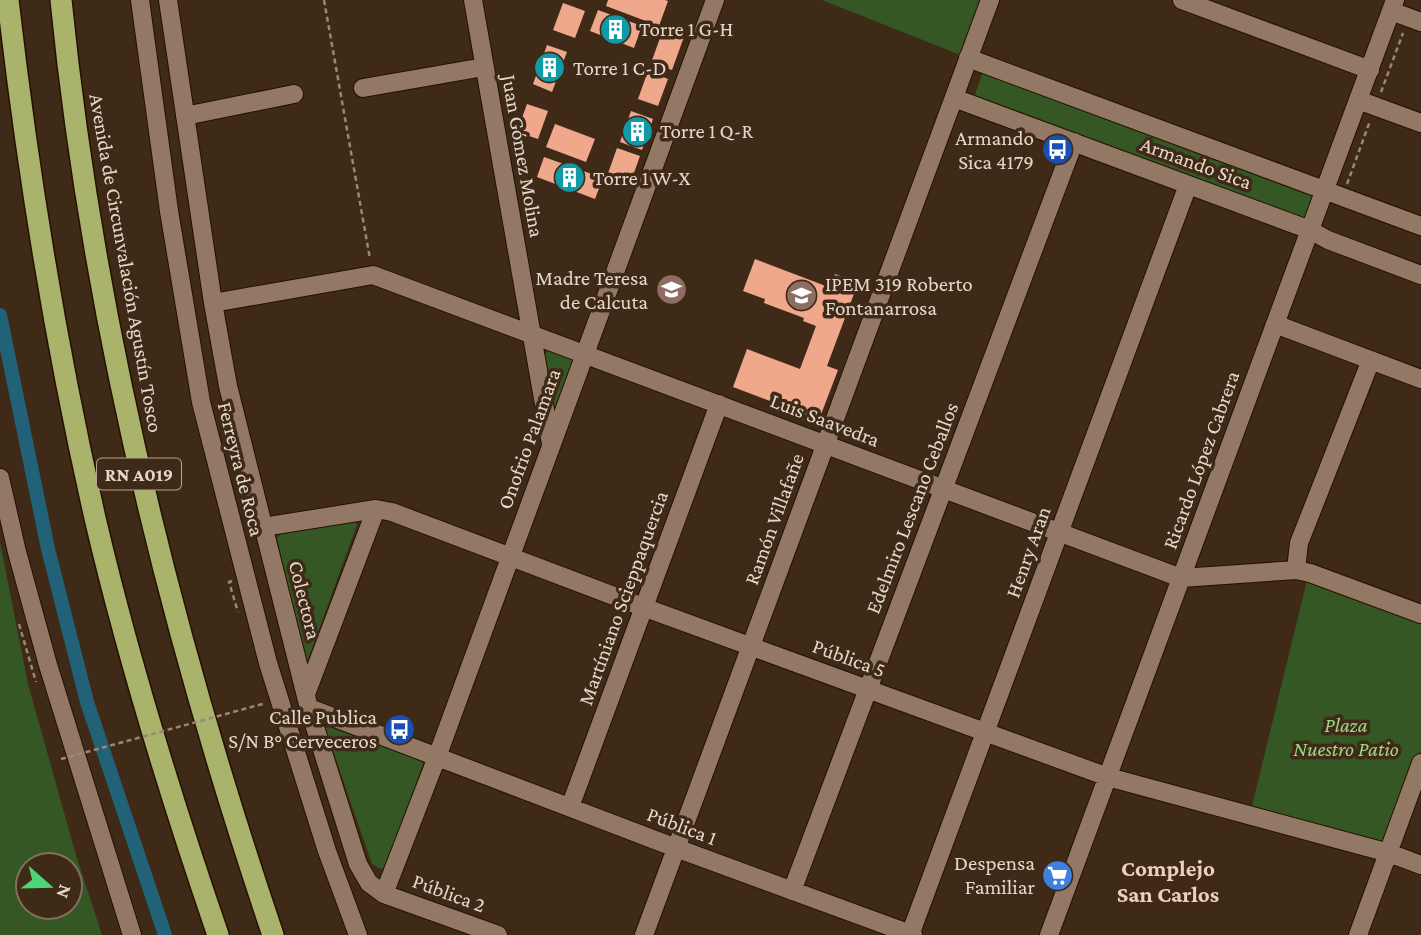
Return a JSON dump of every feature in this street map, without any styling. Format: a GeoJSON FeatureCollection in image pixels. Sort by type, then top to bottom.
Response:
{"type":"FeatureCollection","features":[{"type":"Feature","properties":{"kind":"highway","name":"RN A019"},"geometry":{"type":"LineString","coordinates":[[8,0],[45,269],[96,519],[144,704],[218,935]]}},
{"type":"Feature","properties":{"kind":"highway","name":"Avenida de Circunvalación Agustín Tosco"},"geometry":{"type":"LineString","coordinates":[[61,0],[95,255],[133,448],[198,701],[273,935]]}},
{"type":"Feature","properties":{"kind":"street","name":"Ferreyra de Roca"},"geometry":{"type":"LineString","coordinates":[[139,0],[173,236],[201,402],[268,663],[327,851],[358,935]]}},
{"type":"Feature","properties":{"kind":"street"},"geometry":{"type":"LineString","coordinates":[[168,0],[213,303],[373,275]]}},
{"type":"Feature","properties":{"kind":"street","name":"Juan Gómez Molina"},"geometry":{"type":"LineString","coordinates":[[473,0],[551,444]]}},
{"type":"Feature","properties":{"kind":"street","name":"Ramón Villafañe"},"geometry":{"type":"LineString","coordinates":[[644,935],[990,0]]}},
{"type":"Feature","properties":{"kind":"street"},"geometry":{"type":"LineString","coordinates":[[1182,0],[1370,70]]}},
{"type":"Feature","properties":{"kind":"street","name":"Onofrio Palamara"},"geometry":{"type":"LineString","coordinates":[[384,894],[511,556],[710,1]]}},
{"type":"Feature","properties":{"kind":"street"},"geometry":{"type":"LineString","coordinates":[[1393,5],[1421,22]]}},
{"type":"Feature","properties":{"kind":"street","name":"Ricardo López Cabrera"},"geometry":{"type":"LineString","coordinates":[[1049,935],[1393,5]]}},
{"type":"Feature","properties":{"kind":"street","name":"Armando Sica"},"geometry":{"type":"LineString","coordinates":[[968,58],[1421,226]]}},
{"type":"Feature","properties":{"kind":"street"},"geometry":{"type":"LineString","coordinates":[[363,88],[484,67]]}},
{"type":"Feature","properties":{"kind":"street"},"geometry":{"type":"LineString","coordinates":[[185,116],[294,94]]}},
{"type":"Feature","properties":{"kind":"street","name":"Armando Sica"},"geometry":{"type":"LineString","coordinates":[[954,98],[1310,230],[1328,240],[1421,275]]}},
{"type":"Feature","properties":{"kind":"street"},"geometry":{"type":"LineString","coordinates":[[1358,100],[1421,124]]}},
{"type":"Feature","properties":{"kind":"street","name":"Edelmiro Lescano Ceballos"},"geometry":{"type":"LineString","coordinates":[[792,891],[1074,142]]}},
{"type":"Feature","properties":{"kind":"street","name":"Henry Aran"},"geometry":{"type":"LineString","coordinates":[[911,935],[1188,185]]}},
{"type":"Feature","properties":{"kind":"street","name":"Luis Saavedra"},"geometry":{"type":"LineString","coordinates":[[373,275],[1181,578],[1296,569],[1421,614]]}},
{"type":"Feature","properties":{"kind":"street","name":"Colectora"},"geometry":{"type":"LineString","coordinates":[[213,303],[228,386],[307,701],[358,864],[369,883],[384,894]]}},
{"type":"Feature","properties":{"kind":"street"},"geometry":{"type":"LineString","coordinates":[[1275,324],[1421,379]]}},
{"type":"Feature","properties":{"kind":"street"},"geometry":{"type":"LineString","coordinates":[[1296,569],[1299,543],[1371,360]]}},
{"type":"Feature","properties":{"kind":"street","name":"Martíniano Scieppaquercia"},"geometry":{"type":"LineString","coordinates":[[570,807],[719,404]]}},
{"type":"Feature","properties":{"kind":"street"},"geometry":{"type":"LineString","coordinates":[[0,478],[9,552],[48,665],[132,935]]}},
{"type":"Feature","properties":{"kind":"street"},"geometry":{"type":"LineString","coordinates":[[307,701],[376,509]]}},
{"type":"Feature","properties":{"kind":"street","name":"Pública 5"},"geometry":{"type":"LineString","coordinates":[[263,527],[376,509],[392,512],[1108,777],[1389,853],[1421,865]]}},
{"type":"Feature","properties":{"kind":"street","name":"Pública 1"},"geometry":{"type":"LineString","coordinates":[[307,701],[437,757],[911,935]]}},
{"type":"Feature","properties":{"kind":"street"},"geometry":{"type":"LineString","coordinates":[[1358,935],[1421,763]]}},
{"type":"Feature","properties":{"kind":"street","name":"Pública 2"},"geometry":{"type":"LineString","coordinates":[[384,894],[494,934]]}},
{"type":"Feature","properties":{"kind":"path"},"geometry":{"type":"LineString","coordinates":[[324,0],[373,275]]}},
{"type":"Feature","properties":{"kind":"path"},"geometry":{"type":"LineString","coordinates":[[61,759],[266,703]]}},
{"type":"Feature","properties":{"kind":"green space"},"geometry":{"type":"Polygon","coordinates":[[[822,0],[990,0],[968,58],[822,0]]]}},
{"type":"Feature","properties":{"kind":"green space"},"geometry":{"type":"Polygon","coordinates":[[[983,72],[1314,192],[1304,220],[973,100],[983,72]]]}},
{"type":"Feature","properties":{"kind":"green space"},"geometry":{"type":"Polygon","coordinates":[[[550,347],[574,357],[557,408],[552,404],[545,355],[550,347]]]}},
{"type":"Feature","properties":{"kind":"green space"},"geometry":{"type":"Polygon","coordinates":[[[350,518],[355,520],[357,525],[306,665],[277,538],[281,534],[350,518]]]}},
{"type":"Feature","properties":{"kind":"green space"},"geometry":{"type":"Polygon","coordinates":[[[0,542],[28,684],[75,851],[14,851],[14,921],[84,921],[84,880],[102,935],[0,935],[0,542]]]}},
{"type":"Feature","properties":{"kind":"green space","name":"Plaza Nuestro Patio"},"geometry":{"type":"Polygon","coordinates":[[[1307,580],[1421,622],[1421,750],[1387,843],[1252,806],[1307,580]]]}},
{"type":"Feature","properties":{"kind":"green space"},"geometry":{"type":"Polygon","coordinates":[[[329,727],[423,764],[386,867],[381,869],[372,864],[326,731],[329,727]]]}},
{"type":"Feature","properties":{"kind":"building"},"geometry":{"type":"Polygon","coordinates":[[[608,0],[668,1],[659,26],[606,6],[608,0]]]}},
{"type":"Feature","properties":{"kind":"building"},"geometry":{"type":"Polygon","coordinates":[[[563,3],[585,11],[575,38],[553,30],[563,3]]]}},
{"type":"Feature","properties":{"kind":"building","name":"Torre 1 G-H"},"geometry":{"type":"Polygon","coordinates":[[[598,10],[642,26],[634,48],[590,31],[598,10]]]}},
{"type":"Feature","properties":{"kind":"building"},"geometry":{"type":"Polygon","coordinates":[[[664,27],[685,34],[672,70],[651,63],[664,27]]]}},
{"type":"Feature","properties":{"kind":"building","name":"Torre 1 C-D"},"geometry":{"type":"Polygon","coordinates":[[[547,45],[567,52],[552,92],[533,84],[547,45]]]}},
{"type":"Feature","properties":{"kind":"building"},"geometry":{"type":"Polygon","coordinates":[[[648,71],[668,79],[658,106],[638,99],[648,71]]]}},
{"type":"Feature","properties":{"kind":"building"},"geometry":{"type":"Polygon","coordinates":[[[527,104],[548,111],[538,139],[517,132],[527,104]]]}},
{"type":"Feature","properties":{"kind":"building","name":"Torre 1 Q-R"},"geometry":{"type":"Polygon","coordinates":[[[631,111],[653,119],[642,150],[620,142],[631,111]]]}},
{"type":"Feature","properties":{"kind":"building"},"geometry":{"type":"Polygon","coordinates":[[[555,124],[595,139],[586,162],[546,147],[555,124]]]}},
{"type":"Feature","properties":{"kind":"building"},"geometry":{"type":"Polygon","coordinates":[[[617,148],[640,156],[629,187],[606,179],[617,148]]]}},
{"type":"Feature","properties":{"kind":"building","name":"Torre 1 W-X"},"geometry":{"type":"Polygon","coordinates":[[[544,157],[603,178],[595,199],[537,177],[544,157]]]}},
{"type":"Feature","properties":{"kind":"building"},"geometry":{"type":"Polygon","coordinates":[[[755,259],[831,288],[835,274],[858,283],[827,366],[838,370],[817,425],[784,412],[786,407],[733,387],[747,349],[800,369],[816,326],[803,321],[804,318],[764,303],[765,299],[743,291],[755,259]]]}},
{"type":"Feature","properties":{"kind":"waterway"},"geometry":{"type":"LineString","coordinates":[[0,315],[48,549],[87,702],[165,935]]}},
{"type":"Feature","properties":{"kind":"place","name":"Torre 1 G-H"},"geometry":{"type":"Point","coordinates":[616,29]}},
{"type":"Feature","properties":{"kind":"place","name":"Torre 1 C-D"},"geometry":{"type":"Point","coordinates":[550,68]}},
{"type":"Feature","properties":{"kind":"place","name":"Torre 1 Q-R"},"geometry":{"type":"Point","coordinates":[637,131]}},
{"type":"Feature","properties":{"kind":"place","name":"Armando Sica 4179"},"geometry":{"type":"Point","coordinates":[1057,150]}},
{"type":"Feature","properties":{"kind":"place","name":"Torre 1 W-X"},"geometry":{"type":"Point","coordinates":[570,178]}},
{"type":"Feature","properties":{"kind":"place","name":"Madre Teresa de Calcuta"},"geometry":{"type":"Point","coordinates":[671,290]}},
{"type":"Feature","properties":{"kind":"place","name":"IPEM 319 Roberto Fontanarrosa"},"geometry":{"type":"Point","coordinates":[802,296]}},
{"type":"Feature","properties":{"kind":"place","name":"Calle Publica S/N B° Cerveceros"},"geometry":{"type":"Point","coordinates":[400,729]}},
{"type":"Feature","properties":{"kind":"place","name":"Despensa Familiar"},"geometry":{"type":"Point","coordinates":[1058,875]}},
{"type":"Feature","properties":{"kind":"district","name":"Complejo San Carlos"},"geometry":{"type":"Point","coordinates":[1168,881]}}]}
